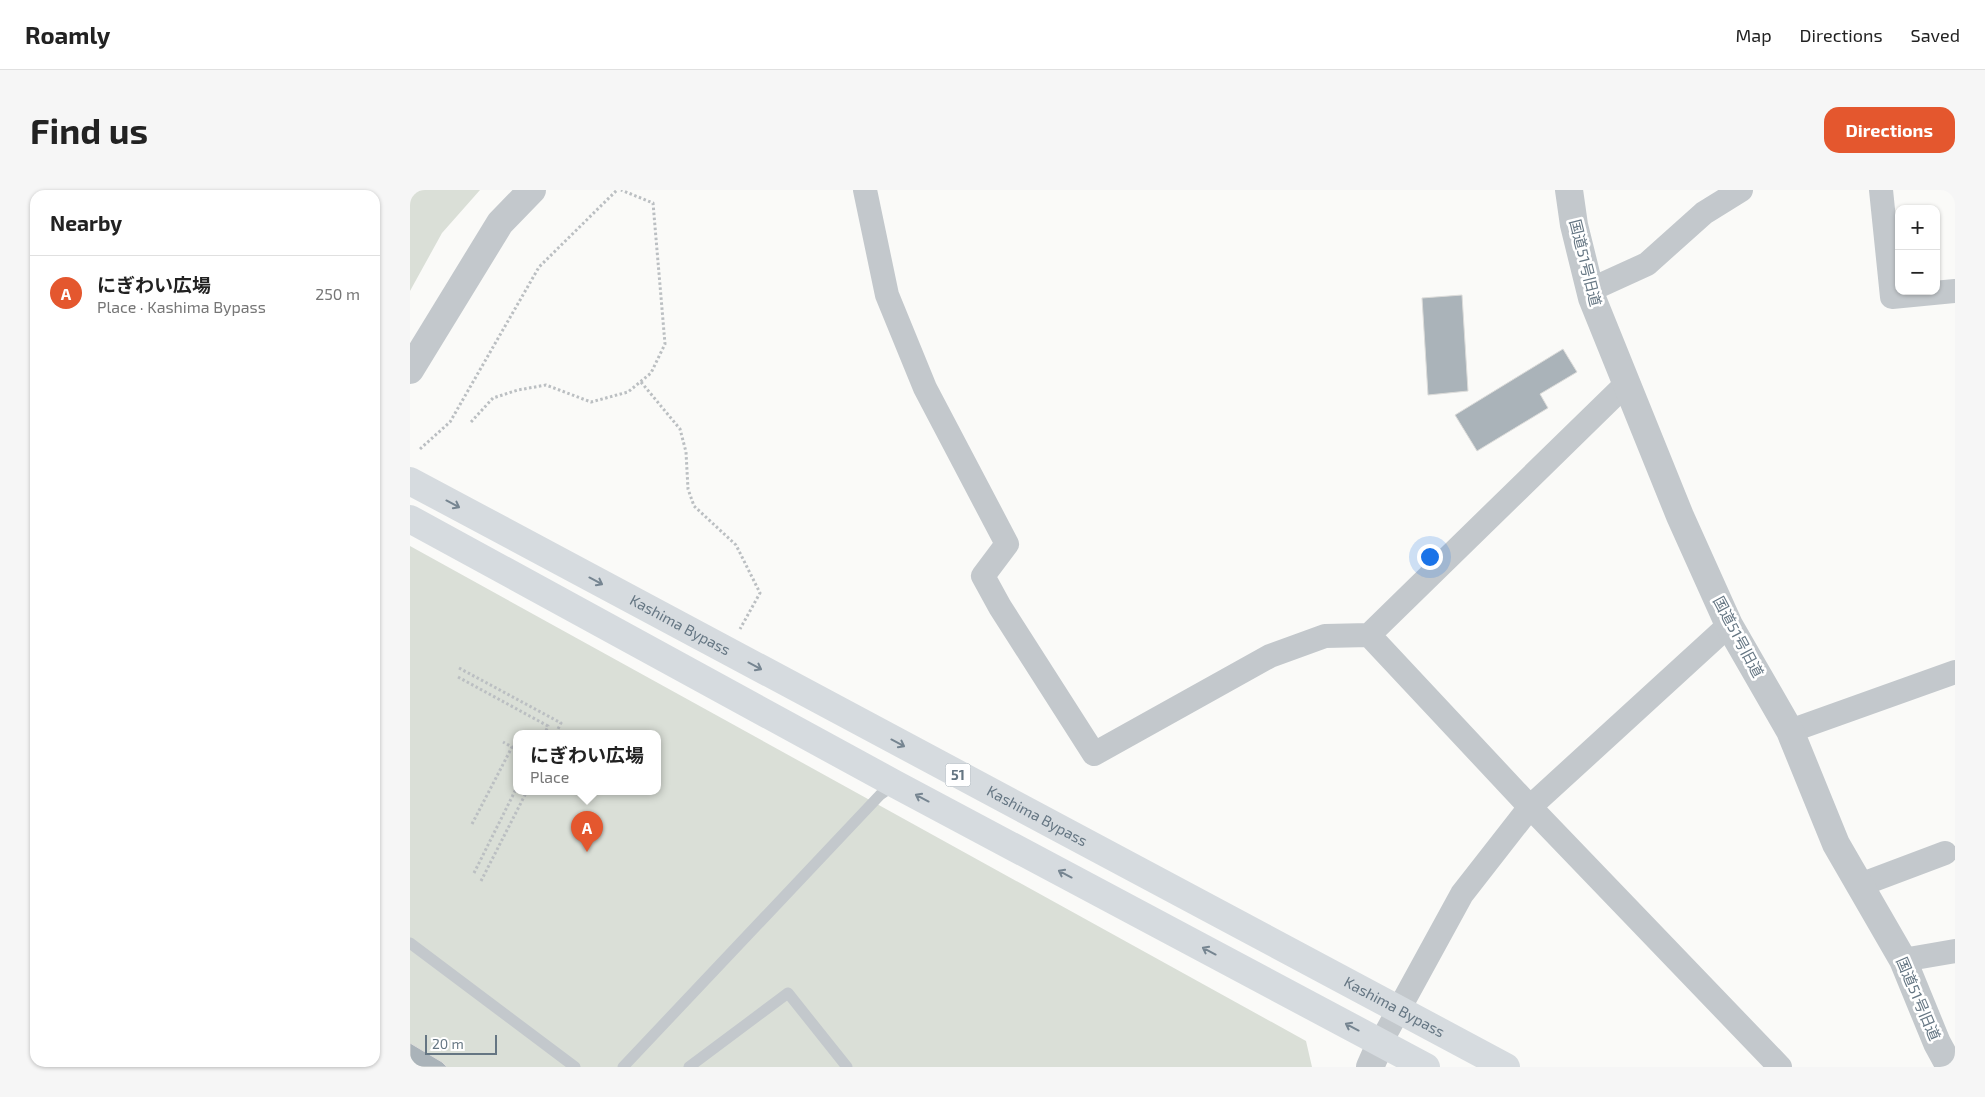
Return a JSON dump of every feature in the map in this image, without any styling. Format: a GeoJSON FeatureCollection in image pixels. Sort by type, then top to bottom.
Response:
{"type":"FeatureCollection","features":[{"type":"Feature","properties":{"kind":"highway","name":"Kashima Bypass"},"geometry":{"type":"LineString","coordinates":[[410,481],[1506,1067]]}},
{"type":"Feature","properties":{"kind":"highway","name":"51"},"geometry":{"type":"LineString","coordinates":[[410,519],[895,784],[1426,1067]]}},
{"type":"Feature","properties":{"kind":"street"},"geometry":{"type":"LineString","coordinates":[[410,370],[500,223],[532,190]]}},
{"type":"Feature","properties":{"kind":"street"},"geometry":{"type":"LineString","coordinates":[[865,190],[887,295],[925,388],[1007,544],[983,576],[1000,607],[1094,754],[1270,656],[1325,636],[1369,635],[1626,384]]}},
{"type":"Feature","properties":{"kind":"street","name":"国道51号旧道"},"geometry":{"type":"LineString","coordinates":[[1569,190],[1574,225],[1590,290],[1680,516],[1729,625],[1790,731],[1836,844],[1903,960],[1937,1043],[1950,1067]]}},
{"type":"Feature","properties":{"kind":"street"},"geometry":{"type":"LineString","coordinates":[[1590,290],[1647,264],[1704,213],[1741,190]]}},
{"type":"Feature","properties":{"kind":"street"},"geometry":{"type":"LineString","coordinates":[[1881,190],[1892,297],[1955,291]]}},
{"type":"Feature","properties":{"kind":"street"},"geometry":{"type":"LineString","coordinates":[[1370,1067],[1398,1010],[1462,894],[1530,807],[1729,625]]}},
{"type":"Feature","properties":{"kind":"street"},"geometry":{"type":"LineString","coordinates":[[1369,635],[1530,807],[1780,1067]]}},
{"type":"Feature","properties":{"kind":"street"},"geometry":{"type":"LineString","coordinates":[[1790,731],[1955,672]]}},
{"type":"Feature","properties":{"kind":"street"},"geometry":{"type":"LineString","coordinates":[[1860,885],[1945,853]]}},
{"type":"Feature","properties":{"kind":"street"},"geometry":{"type":"LineString","coordinates":[[1903,960],[1955,951]]}},
{"type":"Feature","properties":{"kind":"lane"},"geometry":{"type":"LineString","coordinates":[[624,1067],[880,794],[895,784]]}},
{"type":"Feature","properties":{"kind":"lane"},"geometry":{"type":"LineString","coordinates":[[410,943],[575,1067]]}},
{"type":"Feature","properties":{"kind":"lane"},"geometry":{"type":"LineString","coordinates":[[690,1067],[788,993],[847,1067]]}},
{"type":"Feature","properties":{"kind":"path"},"geometry":{"type":"LineString","coordinates":[[420,449],[450,422],[539,267],[617,190]]}},
{"type":"Feature","properties":{"kind":"path"},"geometry":{"type":"LineString","coordinates":[[471,422],[493,398],[518,390],[546,385],[592,402],[628,392],[651,373],[665,344],[653,203],[621,190]]}},
{"type":"Feature","properties":{"kind":"path"},"geometry":{"type":"LineString","coordinates":[[641,382],[680,429],[686,452],[688,489],[694,506],[736,545],[760,593],[738,632]]}},
{"type":"Feature","properties":{"kind":"path"},"geometry":{"type":"LineString","coordinates":[[459,668],[561,723],[558,730]]}},
{"type":"Feature","properties":{"kind":"path"},"geometry":{"type":"LineString","coordinates":[[458,677],[548,726],[546,730]]}},
{"type":"Feature","properties":{"kind":"path"},"geometry":{"type":"LineString","coordinates":[[472,824],[512,748],[503,742]]}},
{"type":"Feature","properties":{"kind":"path"},"geometry":{"type":"LineString","coordinates":[[474,873],[513,795]]}},
{"type":"Feature","properties":{"kind":"path"},"geometry":{"type":"LineString","coordinates":[[481,881],[525,795]]}},
{"type":"Feature","properties":{"kind":"shaded area"},"geometry":{"type":"Polygon","coordinates":[[[410,190],[480,190],[442,233],[410,291],[410,190]]]}},
{"type":"Feature","properties":{"kind":"shaded area"},"geometry":{"type":"Polygon","coordinates":[[[410,546],[1306,1041],[1312,1067],[410,1067],[410,546]]]}},
{"type":"Feature","properties":{"kind":"building"},"geometry":{"type":"Polygon","coordinates":[[[1462,295],[1468,391],[1428,395],[1422,298],[1462,295]]]}},
{"type":"Feature","properties":{"kind":"building"},"geometry":{"type":"Polygon","coordinates":[[[1563,349],[1577,372],[1540,394],[1548,408],[1477,451],[1455,415],[1563,349]]]}},
{"type":"Feature","properties":{"kind":"building"},"geometry":{"type":"Polygon","coordinates":[[[410,1043],[442,1062],[447,1067],[410,1067],[410,1043]]]}},
{"type":"Feature","properties":{"kind":"place","name":"にぎわい広場"},"geometry":{"type":"Point","coordinates":[587,852]}}]}
